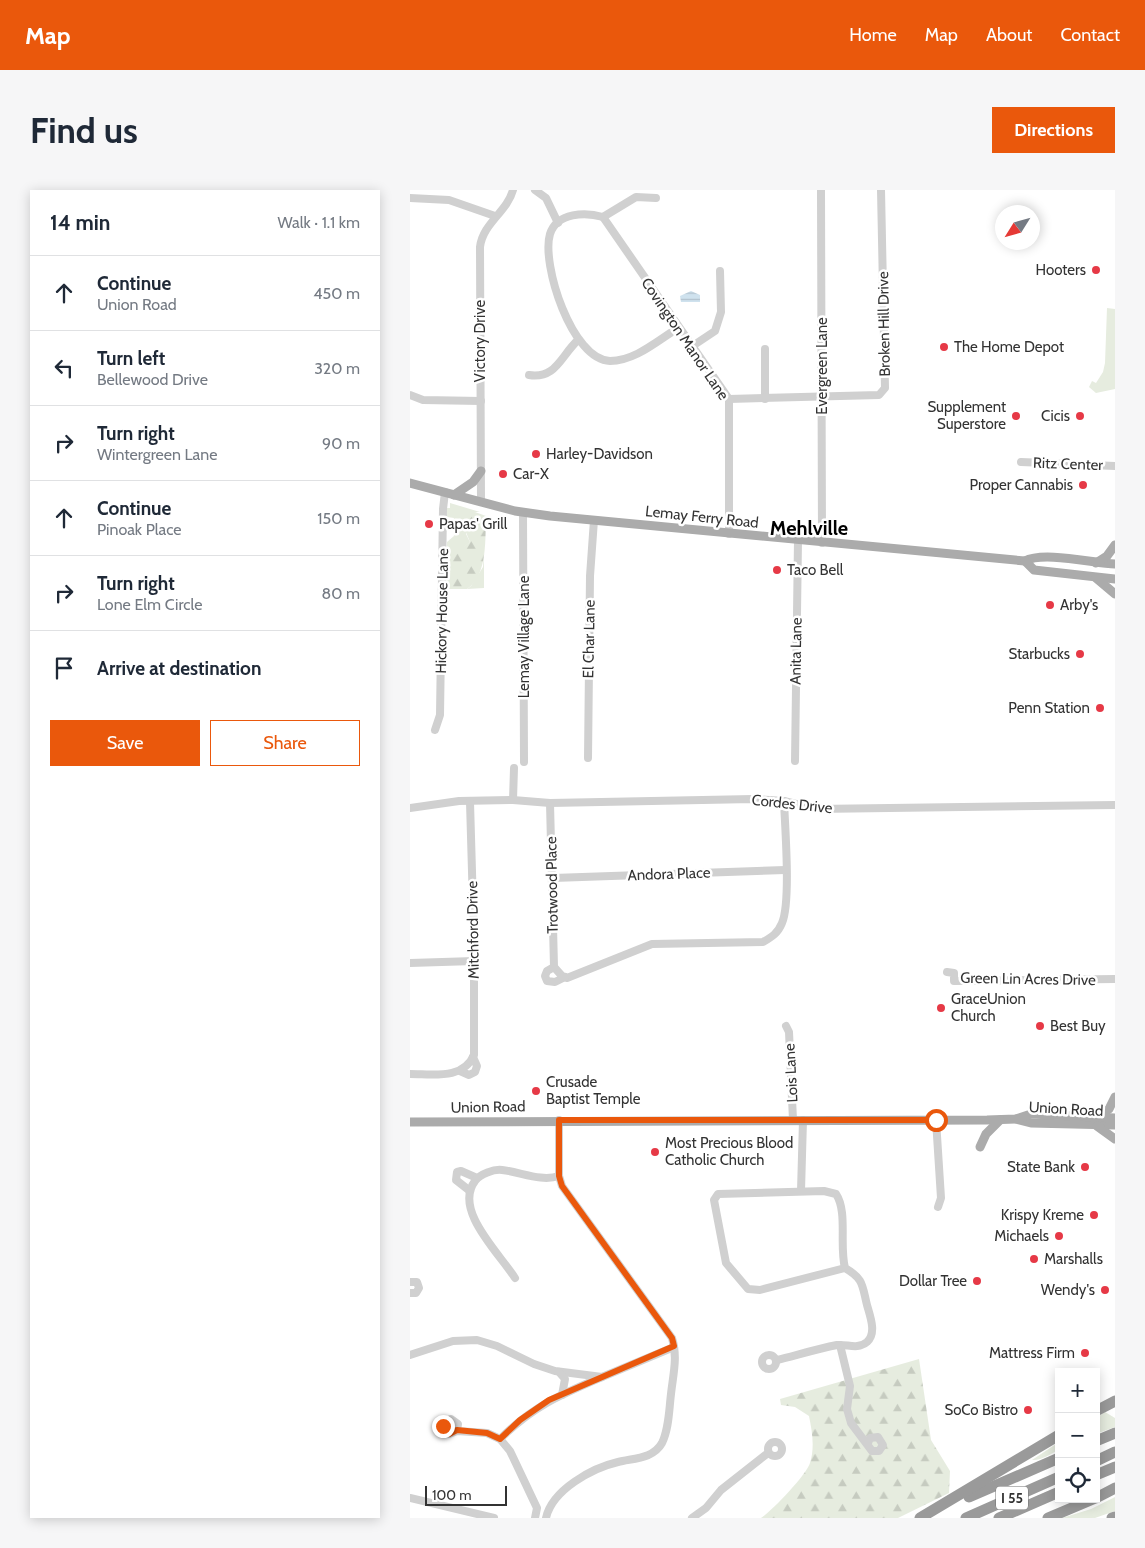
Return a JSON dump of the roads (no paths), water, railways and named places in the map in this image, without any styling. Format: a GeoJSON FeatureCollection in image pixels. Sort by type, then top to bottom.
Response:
{"type":"FeatureCollection","features":[{"type":"Feature","properties":{"kind":"highway"},"geometry":{"type":"LineString","coordinates":[[1100,1409],[1115,1401]]}},
{"type":"Feature","properties":{"kind":"highway"},"geometry":{"type":"LineString","coordinates":[[1100,1439],[1114,1434]]}},
{"type":"Feature","properties":{"kind":"highway"},"geometry":{"type":"LineString","coordinates":[[920,1518],[944,1506],[1055,1437]]}},
{"type":"Feature","properties":{"kind":"highway"},"geometry":{"type":"LineString","coordinates":[[1100,1458],[1115,1452]]}},
{"type":"Feature","properties":{"kind":"highway"},"geometry":{"type":"LineString","coordinates":[[944,1506],[978,1494],[1055,1460]]}},
{"type":"Feature","properties":{"kind":"highway"},"geometry":{"type":"LineString","coordinates":[[1100,1473],[1115,1467]]}},
{"type":"Feature","properties":{"kind":"highway","name":"I 55"},"geometry":{"type":"LineString","coordinates":[[966,1518],[1055,1479]]}},
{"type":"Feature","properties":{"kind":"highway"},"geometry":{"type":"LineString","coordinates":[[1100,1496],[1114,1489]]}},
{"type":"Feature","properties":{"kind":"highway","name":"I 55"},"geometry":{"type":"LineString","coordinates":[[999,1518],[1055,1494]]}},
{"type":"Feature","properties":{"kind":"highway"},"geometry":{"type":"LineString","coordinates":[[1048,1518],[1085,1503]]}},
{"type":"Feature","properties":{"kind":"main road"},"geometry":{"type":"LineString","coordinates":[[450,493],[473,482],[481,471]]}},
{"type":"Feature","properties":{"kind":"main road","name":"Lemay Ferry Road"},"geometry":{"type":"LineString","coordinates":[[410,483],[523,512],[729,534],[1025,561],[1033,557],[1115,564]]}},
{"type":"Feature","properties":{"kind":"main road"},"geometry":{"type":"LineString","coordinates":[[1096,563],[1108,556],[1115,545]]}},
{"type":"Feature","properties":{"kind":"main road","name":"Lemay Ferry Road"},"geometry":{"type":"LineString","coordinates":[[1025,561],[1034,570],[1115,579]]}},
{"type":"Feature","properties":{"kind":"main road"},"geometry":{"type":"LineString","coordinates":[[1094,577],[1106,584],[1115,594]]}},
{"type":"Feature","properties":{"kind":"main road"},"geometry":{"type":"LineString","coordinates":[[1115,1097],[1109,1109],[1096,1121],[1115,1139]]}},
{"type":"Feature","properties":{"kind":"main road","name":"Union Road"},"geometry":{"type":"LineString","coordinates":[[410,1122],[1016,1119],[1031,1123],[1096,1121],[1115,1118]]}},
{"type":"Feature","properties":{"kind":"main road"},"geometry":{"type":"LineString","coordinates":[[980,1148],[986,1134],[1000,1120]]}},
{"type":"Feature","properties":{"kind":"main road","name":"Union Road"},"geometry":{"type":"LineString","coordinates":[[1096,1121],[1115,1125]]}},
{"type":"Feature","properties":{"kind":"street","name":"Victory Drive"},"geometry":{"type":"LineString","coordinates":[[481,502],[480,247],[484,232],[509,201],[513,190]]}},
{"type":"Feature","properties":{"kind":"street"},"geometry":{"type":"LineString","coordinates":[[535,190],[546,198],[558,223]]}},
{"type":"Feature","properties":{"kind":"street","name":"Evergreen Lane"},"geometry":{"type":"LineString","coordinates":[[821,190],[822,543]]}},
{"type":"Feature","properties":{"kind":"street","name":"Broken Hill Drive"},"geometry":{"type":"LineString","coordinates":[[729,399],[879,395],[885,388],[881,190]]}},
{"type":"Feature","properties":{"kind":"street"},"geometry":{"type":"LineString","coordinates":[[656,198],[636,197],[603,216],[589,213],[575,214],[558,223],[551,233],[549,246],[551,264],[565,316],[578,340],[595,356],[608,361],[620,360],[638,354],[678,328]]}},
{"type":"Feature","properties":{"kind":"street"},"geometry":{"type":"LineString","coordinates":[[410,198],[449,200],[495,216]]}},
{"type":"Feature","properties":{"kind":"street","name":"Covington Manor Lane"},"geometry":{"type":"LineString","coordinates":[[603,216],[691,347],[729,399],[729,534]]}},
{"type":"Feature","properties":{"kind":"street"},"geometry":{"type":"LineString","coordinates":[[691,347],[715,331],[721,312],[720,271]]}},
{"type":"Feature","properties":{"kind":"street"},"geometry":{"type":"LineString","coordinates":[[528,375],[540,377],[548,375],[578,340]]}},
{"type":"Feature","properties":{"kind":"street"},"geometry":{"type":"LineString","coordinates":[[765,349],[765,398]]}},
{"type":"Feature","properties":{"kind":"street"},"geometry":{"type":"LineString","coordinates":[[410,395],[422,400],[481,401]]}},
{"type":"Feature","properties":{"kind":"street","name":"Ritz Center"},"geometry":{"type":"LineString","coordinates":[[1021,462],[1115,466]]}},
{"type":"Feature","properties":{"kind":"street","name":"Hickory House Lane"},"geometry":{"type":"LineString","coordinates":[[434,730],[440,715],[443,509],[450,493]]}},
{"type":"Feature","properties":{"kind":"street","name":"Lemay Village Lane"},"geometry":{"type":"LineString","coordinates":[[523,512],[524,762]]}},
{"type":"Feature","properties":{"kind":"street","name":"El Char Lane"},"geometry":{"type":"LineString","coordinates":[[588,758],[590,576],[594,520]]}},
{"type":"Feature","properties":{"kind":"street","name":"Anita Lane"},"geometry":{"type":"LineString","coordinates":[[795,761],[798,540]]}},
{"type":"Feature","properties":{"kind":"street"},"geometry":{"type":"LineString","coordinates":[[513,800],[514,768]]}},
{"type":"Feature","properties":{"kind":"street","name":"Cordes Drive"},"geometry":{"type":"LineString","coordinates":[[410,808],[513,800],[550,803],[652,800],[784,801],[816,810],[1115,805]]}},
{"type":"Feature","properties":{"kind":"street"},"geometry":{"type":"LineString","coordinates":[[784,801],[785,870]]}},
{"type":"Feature","properties":{"kind":"street","name":"Mitchford Drive"},"geometry":{"type":"LineString","coordinates":[[410,1074],[460,1071],[467,1066],[473,1057],[474,961],[470,802]]}},
{"type":"Feature","properties":{"kind":"street","name":"Trotwood Place"},"geometry":{"type":"LineString","coordinates":[[550,803],[559,973],[652,944],[763,942],[775,935],[783,921],[786,902],[785,870]]}},
{"type":"Feature","properties":{"kind":"street","name":"Andora Place"},"geometry":{"type":"LineString","coordinates":[[553,878],[785,870]]}},
{"type":"Feature","properties":{"kind":"street"},"geometry":{"type":"LineString","coordinates":[[410,962],[474,961]]}},
{"type":"Feature","properties":{"kind":"street","name":"Green Lin Acres Drive"},"geometry":{"type":"LineString","coordinates":[[947,972],[954,972],[954,981],[1115,980]]}},
{"type":"Feature","properties":{"kind":"street","name":"Lois Lane"},"geometry":{"type":"LineString","coordinates":[[786,1026],[789,1032],[793,1120]]}},
{"type":"Feature","properties":{"kind":"street"},"geometry":{"type":"LineString","coordinates":[[546,1518],[551,1506],[571,1485],[594,1471],[617,1462],[645,1457],[661,1444],[667,1430],[676,1357],[672,1338],[566,1193],[559,1176],[559,1120]]}},
{"type":"Feature","properties":{"kind":"street"},"geometry":{"type":"LineString","coordinates":[[801,1191],[803,1120]]}},
{"type":"Feature","properties":{"kind":"street"},"geometry":{"type":"LineString","coordinates":[[936,1120],[941,1198],[938,1207]]}},
{"type":"Feature","properties":{"kind":"street"},"geometry":{"type":"LineString","coordinates":[[515,1278],[473,1217],[469,1206],[470,1191],[477,1178],[500,1170],[549,1179],[559,1176]]}},
{"type":"Feature","properties":{"kind":"street"},"geometry":{"type":"LineString","coordinates":[[470,1191],[456,1180],[456,1172],[461,1171],[477,1178]]}},
{"type":"Feature","properties":{"kind":"street"},"geometry":{"type":"LineString","coordinates":[[777,1360],[840,1345],[858,1346],[867,1341],[873,1326],[862,1282],[856,1274],[845,1268],[760,1290],[748,1289],[726,1263],[714,1207],[714,1200],[718,1194],[824,1191],[836,1194],[842,1202],[842,1256],[845,1268]]}},
{"type":"Feature","properties":{"kind":"street"},"geometry":{"type":"LineString","coordinates":[[410,1280],[417,1282],[419,1288],[416,1293],[410,1293]]}},
{"type":"Feature","properties":{"kind":"street"},"geometry":{"type":"LineString","coordinates":[[410,1355],[453,1341],[477,1340],[504,1348],[534,1364],[560,1372],[602,1377]]}},
{"type":"Feature","properties":{"kind":"street"},"geometry":{"type":"LineString","coordinates":[[840,1345],[850,1386],[847,1409],[851,1423],[868,1443]]}},
{"type":"Feature","properties":{"kind":"street"},"geometry":{"type":"LineString","coordinates":[[500,1439],[520,1420],[549,1400],[674,1346]]}},
{"type":"Feature","properties":{"kind":"street"},"geometry":{"type":"LineString","coordinates":[[560,1372],[565,1379],[562,1394]]}},
{"type":"Feature","properties":{"kind":"street"},"geometry":{"type":"LineString","coordinates":[[457,1430],[487,1433],[500,1439],[510,1451],[536,1504],[535,1518]]}},
{"type":"Feature","properties":{"kind":"street"},"geometry":{"type":"LineString","coordinates":[[692,1518],[706,1508],[725,1486],[768,1453]]}},
{"type":"Feature","properties":{"kind":"street"},"geometry":{"type":"LineString","coordinates":[[410,1498],[494,1518]]}},
{"type":"Feature","properties":{"kind":"street"},"geometry":{"type":"LineString","coordinates":[[536,1504],[545,1508],[551,1506]]}},
{"type":"Feature","properties":{"kind":"water"},"geometry":{"type":"Polygon","coordinates":[[[691,291],[700,295],[700,302],[681,302],[680,296],[691,291]]]}},
{"type":"Feature","properties":{"kind":"place","name":"Hooters"},"geometry":{"type":"Point","coordinates":[1096,270]}},
{"type":"Feature","properties":{"kind":"place","name":"The Home Depot"},"geometry":{"type":"Point","coordinates":[944,347]}},
{"type":"Feature","properties":{"kind":"place","name":"Supplement Superstore"},"geometry":{"type":"Point","coordinates":[1016,416]}},
{"type":"Feature","properties":{"kind":"place","name":"Cicis"},"geometry":{"type":"Point","coordinates":[1080,416]}},
{"type":"Feature","properties":{"kind":"place","name":"Harley-Davidson"},"geometry":{"type":"Point","coordinates":[536,454]}},
{"type":"Feature","properties":{"kind":"place","name":"Car-X"},"geometry":{"type":"Point","coordinates":[503,474]}},
{"type":"Feature","properties":{"kind":"place","name":"Proper Cannabis"},"geometry":{"type":"Point","coordinates":[1083,485]}},
{"type":"Feature","properties":{"kind":"place","name":"Papas' Grill"},"geometry":{"type":"Point","coordinates":[429,524]}},
{"type":"Feature","properties":{"kind":"place","name":"Taco Bell"},"geometry":{"type":"Point","coordinates":[777,570]}},
{"type":"Feature","properties":{"kind":"place","name":"Arby's"},"geometry":{"type":"Point","coordinates":[1050,605]}},
{"type":"Feature","properties":{"kind":"place","name":"Starbucks"},"geometry":{"type":"Point","coordinates":[1080,654]}},
{"type":"Feature","properties":{"kind":"place","name":"Penn Station"},"geometry":{"type":"Point","coordinates":[1100,708]}},
{"type":"Feature","properties":{"kind":"place","name":"GraceUnion Church"},"geometry":{"type":"Point","coordinates":[941,1008]}},
{"type":"Feature","properties":{"kind":"place","name":"Best Buy"},"geometry":{"type":"Point","coordinates":[1040,1026]}},
{"type":"Feature","properties":{"kind":"place","name":"Crusade Baptist Temple"},"geometry":{"type":"Point","coordinates":[536,1091]}},
{"type":"Feature","properties":{"kind":"place","name":"Most Precious Blood Catholic Church"},"geometry":{"type":"Point","coordinates":[655,1152]}},
{"type":"Feature","properties":{"kind":"place","name":"State Bank"},"geometry":{"type":"Point","coordinates":[1085,1167]}},
{"type":"Feature","properties":{"kind":"place","name":"Krispy Kreme"},"geometry":{"type":"Point","coordinates":[1094,1215]}},
{"type":"Feature","properties":{"kind":"place","name":"Michaels"},"geometry":{"type":"Point","coordinates":[1059,1236]}},
{"type":"Feature","properties":{"kind":"place","name":"Marshalls"},"geometry":{"type":"Point","coordinates":[1034,1259]}},
{"type":"Feature","properties":{"kind":"place","name":"Dollar Tree"},"geometry":{"type":"Point","coordinates":[977,1281]}},
{"type":"Feature","properties":{"kind":"place","name":"Wendy's"},"geometry":{"type":"Point","coordinates":[1105,1290]}},
{"type":"Feature","properties":{"kind":"place","name":"Mattress Firm"},"geometry":{"type":"Point","coordinates":[1085,1353]}},
{"type":"Feature","properties":{"kind":"place","name":"SoCo Bistro"},"geometry":{"type":"Point","coordinates":[1028,1410]}},
{"type":"Feature","properties":{"kind":"district","name":"Mehlville"},"geometry":{"type":"Point","coordinates":[809,528]}}]}
